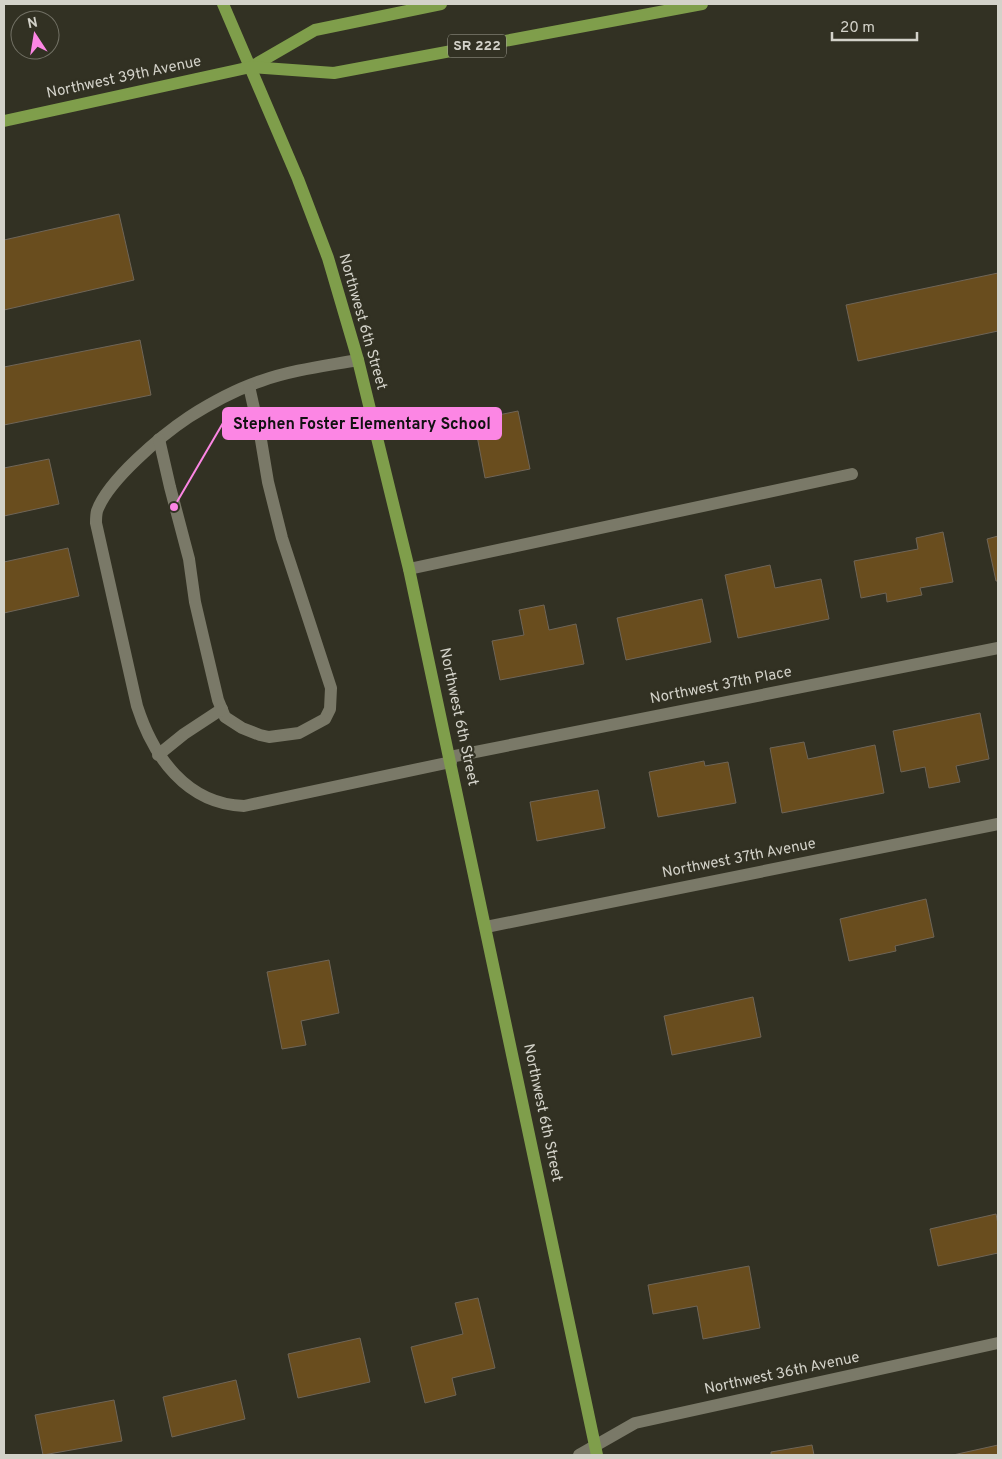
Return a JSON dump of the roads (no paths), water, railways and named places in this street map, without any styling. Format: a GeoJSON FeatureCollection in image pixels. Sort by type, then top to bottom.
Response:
{"type":"FeatureCollection","features":[{"type":"Feature","properties":{"kind":"main road","name":"Northwest 6th Street"},"geometry":{"type":"LineString","coordinates":[[223,4],[298,179],[328,258],[358,360],[409,569],[596,1451]]}},
{"type":"Feature","properties":{"kind":"main road","name":"Northwest 39th Avenue"},"geometry":{"type":"LineString","coordinates":[[252,68],[315,30],[441,4]]}},
{"type":"Feature","properties":{"kind":"main road","name":"Northwest 39th Avenue"},"geometry":{"type":"LineString","coordinates":[[4,121],[252,68],[334,73],[702,4]]}},
{"type":"Feature","properties":{"kind":"street","name":"Northwest 37th Place"},"geometry":{"type":"LineString","coordinates":[[358,360],[288,373],[249,386],[190,417],[159,439],[112,485],[96,512],[96,523],[137,706],[144,728],[158,754],[172,772],[189,787],[220,802],[244,806],[450,760],[998,648]]}},
{"type":"Feature","properties":{"kind":"street"},"geometry":{"type":"LineString","coordinates":[[159,439],[190,559],[200,624],[225,717],[242,728],[269,737],[299,733],[325,719],[330,709],[331,688],[282,538],[268,482],[249,386]]}},
{"type":"Feature","properties":{"kind":"street"},"geometry":{"type":"LineString","coordinates":[[409,569],[852,474]]}},
{"type":"Feature","properties":{"kind":"street"},"geometry":{"type":"LineString","coordinates":[[158,754],[222,709]]}},
{"type":"Feature","properties":{"kind":"street","name":"Northwest 37th Avenue"},"geometry":{"type":"LineString","coordinates":[[486,927],[998,824]]}},
{"type":"Feature","properties":{"kind":"street","name":"Northwest 36th Avenue"},"geometry":{"type":"LineString","coordinates":[[580,1455],[596,1451],[635,1423],[998,1343]]}},
{"type":"Feature","properties":{"kind":"place","name":"Stephen Foster Elementary School"},"geometry":{"type":"Point","coordinates":[174,507]}}]}
